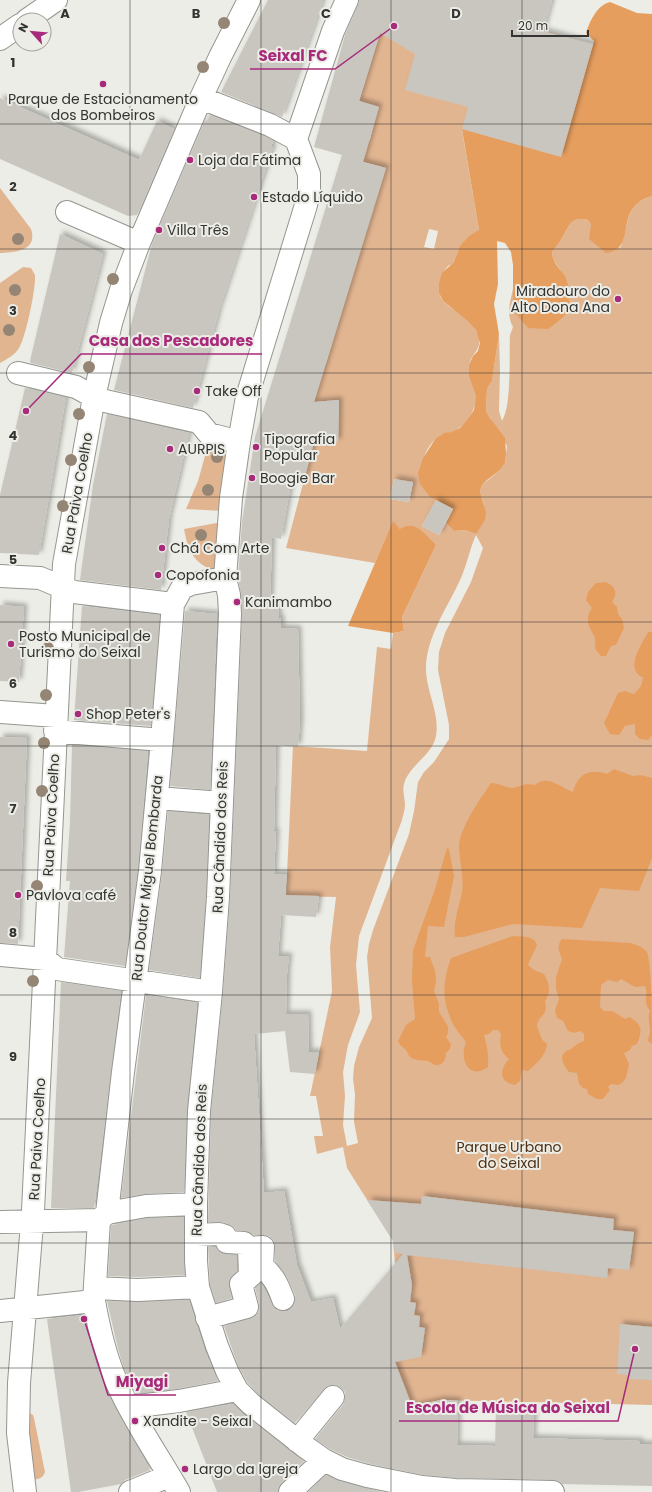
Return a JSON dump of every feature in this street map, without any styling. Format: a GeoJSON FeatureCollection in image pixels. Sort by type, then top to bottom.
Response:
{"type":"FeatureCollection","features":[{"type":"Feature","properties":{"kind":"street"},"geometry":{"type":"LineString","coordinates":[[39,12],[56,0]]}},
{"type":"Feature","properties":{"kind":"street","name":"Rua Paiva Coelho"},"geometry":{"type":"LineString","coordinates":[[25,1492],[18,1433],[19,1383],[32,1221],[64,564],[94,397],[111,323],[121,290],[139,243],[201,98],[249,0]]}},
{"type":"Feature","properties":{"kind":"street"},"geometry":{"type":"LineString","coordinates":[[201,98],[270,125],[296,139],[333,31],[347,0]]}},
{"type":"Feature","properties":{"kind":"street"},"geometry":{"type":"LineString","coordinates":[[0,39],[12,31]]}},
{"type":"Feature","properties":{"kind":"street","name":"Rua Cândido dos Reis"},"geometry":{"type":"LineString","coordinates":[[296,139],[309,174],[309,189],[306,205],[247,397],[231,498],[225,578],[229,595],[230,614],[218,897],[211,992],[199,1111],[196,1204],[198,1287],[207,1318],[227,1371],[238,1390],[251,1404],[324,1460],[342,1469],[367,1476],[422,1487],[454,1490],[553,1492]]}},
{"type":"Feature","properties":{"kind":"street"},"geometry":{"type":"LineString","coordinates":[[67,212],[139,243]]}},
{"type":"Feature","properties":{"kind":"street"},"geometry":{"type":"LineString","coordinates":[[18,373],[76,387],[94,397],[199,422],[209,434],[239,442]]}},
{"type":"Feature","properties":{"kind":"street"},"geometry":{"type":"LineString","coordinates":[[0,576],[40,578],[74,592],[173,604]]}},
{"type":"Feature","properties":{"kind":"street","name":"Rua Doutor Miguel Bombarda"},"geometry":{"type":"LineString","coordinates":[[129,1407],[109,1364],[100,1333],[94,1294],[103,1217],[136,980],[157,798],[173,604],[182,588],[191,584],[225,578]]}},
{"type":"Feature","properties":{"kind":"street"},"geometry":{"type":"LineString","coordinates":[[0,712],[56,723],[162,740]]}},
{"type":"Feature","properties":{"kind":"street"},"geometry":{"type":"LineString","coordinates":[[157,798],[222,803]]}},
{"type":"Feature","properties":{"kind":"street"},"geometry":{"type":"LineString","coordinates":[[0,955],[45,959],[57,969],[211,992]]}},
{"type":"Feature","properties":{"kind":"street"},"geometry":{"type":"LineString","coordinates":[[0,1222],[103,1217],[146,1206],[196,1204]]}},
{"type":"Feature","properties":{"kind":"street"},"geometry":{"type":"LineString","coordinates":[[196,1235],[219,1234],[225,1236],[227,1242],[244,1243],[249,1248],[256,1271]]}},
{"type":"Feature","properties":{"kind":"street"},"geometry":{"type":"LineString","coordinates":[[256,1271],[271,1274],[280,1288],[283,1299]]}},
{"type":"Feature","properties":{"kind":"street"},"geometry":{"type":"LineString","coordinates":[[207,1318],[247,1308],[241,1284],[256,1271]]}},
{"type":"Feature","properties":{"kind":"street"},"geometry":{"type":"LineString","coordinates":[[0,1311],[25,1308],[94,1294],[198,1287]]}},
{"type":"Feature","properties":{"kind":"street"},"geometry":{"type":"LineString","coordinates":[[130,1492],[174,1484],[129,1407],[179,1401],[238,1390]]}},
{"type":"Feature","properties":{"kind":"street"},"geometry":{"type":"LineString","coordinates":[[298,1441],[333,1397]]}},
{"type":"Feature","properties":{"kind":"street"},"geometry":{"type":"LineString","coordinates":[[290,1492],[324,1460]]}},
{"type":"Feature","properties":{"kind":"green space","name":"Parque Urbano do Seixal"},"geometry":{"type":"Polygon","coordinates":[[[434,0],[593,44],[561,157],[462,130],[479,230],[465,242],[460,248],[453,263],[445,270],[439,289],[441,298],[444,302],[466,318],[473,325],[479,336],[479,346],[470,361],[469,366],[476,399],[471,414],[465,423],[452,432],[443,434],[437,438],[425,454],[423,464],[425,488],[430,496],[436,500],[422,526],[439,535],[446,523],[454,531],[465,530],[476,534],[484,505],[480,491],[482,485],[500,470],[505,463],[507,446],[486,411],[487,389],[492,381],[499,334],[499,411],[502,421],[505,414],[509,392],[510,335],[513,327],[509,308],[513,289],[513,301],[570,301],[568,283],[555,263],[552,252],[572,222],[578,219],[588,220],[591,225],[591,233],[620,248],[632,210],[642,200],[652,196],[652,1405],[441,1400],[390,1410],[372,1361],[418,1349],[395,1263],[393,1241],[347,1168],[343,1147],[317,1154],[314,1136],[323,1136],[316,1096],[310,1096],[332,991],[330,947],[336,897],[286,896],[293,746],[367,751],[377,647],[391,649],[393,633],[404,631],[402,617],[436,545],[400,529],[393,522],[375,563],[286,548],[314,442],[338,442],[339,400],[305,403],[309,359],[326,363],[385,168],[342,156],[349,134],[370,140],[378,107],[359,101],[380,33],[434,0]],[[429,229],[424,247],[434,249],[438,231],[429,229]],[[394,479],[390,499],[409,502],[413,483],[394,479]],[[476,535],[461,578],[438,623],[429,647],[426,671],[437,728],[434,743],[411,771],[404,784],[403,789],[405,807],[402,820],[359,936],[356,965],[360,1012],[348,1045],[343,1072],[345,1096],[343,1125],[347,1146],[358,1143],[354,1122],[354,1066],[359,1047],[372,1018],[367,957],[369,944],[409,834],[418,782],[424,772],[434,762],[449,739],[449,725],[438,670],[439,652],[445,633],[471,582],[483,548],[476,535]]]}},
{"type":"Feature","properties":{"kind":"green space"},"geometry":{"type":"Polygon","coordinates":[[[0,188],[31,229],[31,242],[24,249],[0,253],[0,188]]]}},
{"type":"Feature","properties":{"kind":"green space"},"geometry":{"type":"Polygon","coordinates":[[[23,267],[31,268],[35,275],[30,312],[19,348],[11,357],[0,363],[0,283],[23,267]]]}},
{"type":"Feature","properties":{"kind":"green space"},"geometry":{"type":"Polygon","coordinates":[[[210,438],[231,444],[223,511],[186,509],[198,481],[210,438]]]}},
{"type":"Feature","properties":{"kind":"green space"},"geometry":{"type":"Polygon","coordinates":[[[222,522],[215,567],[212,570],[205,567],[195,559],[189,549],[184,529],[222,522]]]}},
{"type":"Feature","properties":{"kind":"green space"},"geometry":{"type":"Polygon","coordinates":[[[30,1413],[34,1418],[45,1472],[42,1477],[31,1480],[26,1414],[30,1413]]]}},
{"type":"Feature","properties":{"kind":"shaded area"},"geometry":{"type":"Polygon","coordinates":[[[610,2],[637,13],[652,14],[652,196],[640,202],[632,209],[628,218],[622,244],[616,250],[606,253],[589,239],[591,225],[588,220],[578,219],[572,222],[552,252],[555,262],[565,276],[569,285],[569,306],[565,315],[548,329],[528,328],[515,313],[513,301],[513,265],[511,252],[505,243],[497,241],[498,284],[494,304],[499,334],[492,381],[487,389],[486,411],[505,438],[505,463],[500,470],[482,485],[480,491],[486,513],[485,520],[476,534],[465,530],[454,531],[446,523],[453,509],[430,497],[420,484],[418,473],[423,458],[436,438],[444,433],[460,428],[467,420],[474,410],[476,396],[469,376],[469,365],[473,356],[478,351],[480,343],[476,330],[469,322],[443,301],[439,293],[439,283],[442,273],[454,262],[460,246],[469,236],[479,230],[462,129],[561,156],[594,41],[586,33],[592,19],[601,6],[610,2]]]}},
{"type":"Feature","properties":{"kind":"shaded area"},"geometry":{"type":"Polygon","coordinates":[[[393,521],[400,529],[406,526],[416,527],[436,545],[402,617],[404,631],[393,633],[348,626],[393,521]]]}},
{"type":"Feature","properties":{"kind":"shaded area"},"geometry":{"type":"Polygon","coordinates":[[[606,582],[615,590],[615,596],[612,602],[617,607],[618,614],[622,619],[624,628],[616,645],[611,646],[606,656],[601,656],[595,649],[595,637],[588,623],[588,617],[592,608],[586,600],[588,592],[596,583],[606,582]]]}},
{"type":"Feature","properties":{"kind":"shaded area"},"geometry":{"type":"Polygon","coordinates":[[[648,632],[652,632],[652,735],[648,740],[640,739],[635,734],[635,724],[625,726],[619,735],[610,734],[604,723],[618,693],[625,691],[634,694],[641,686],[643,678],[637,674],[634,663],[638,650],[648,632]]]}},
{"type":"Feature","properties":{"kind":"shaded area"},"geometry":{"type":"Polygon","coordinates":[[[614,769],[633,776],[641,775],[652,778],[652,858],[639,891],[600,888],[582,928],[513,924],[464,937],[455,937],[456,920],[462,892],[459,849],[460,841],[470,815],[491,783],[513,788],[531,784],[535,785],[540,782],[549,781],[573,792],[578,781],[585,774],[590,772],[601,772],[607,774],[614,769]]]}},
{"type":"Feature","properties":{"kind":"shaded area"},"geometry":{"type":"Polygon","coordinates":[[[447,848],[449,849],[454,876],[444,927],[428,926],[425,957],[430,957],[435,971],[436,982],[434,991],[439,1004],[439,1012],[448,1026],[448,1033],[446,1037],[451,1044],[450,1049],[446,1053],[444,1062],[435,1065],[428,1061],[411,1058],[398,1041],[406,1025],[415,1019],[412,981],[413,950],[434,892],[447,848]]]}},
{"type":"Feature","properties":{"kind":"shaded area"},"geometry":{"type":"Polygon","coordinates":[[[513,936],[530,938],[535,941],[537,944],[528,965],[534,970],[544,974],[548,981],[549,988],[545,1002],[546,1010],[537,1025],[543,1041],[547,1044],[545,1052],[528,1071],[522,1070],[520,1081],[515,1085],[506,1081],[502,1075],[503,1067],[509,1059],[502,1051],[500,1044],[501,1034],[498,1030],[493,1030],[489,1034],[484,1035],[488,1051],[488,1067],[481,1071],[475,1071],[470,1070],[467,1066],[464,1055],[466,1042],[448,1014],[444,990],[446,974],[451,958],[513,936]]]}},
{"type":"Feature","properties":{"kind":"shaded area"},"geometry":{"type":"Polygon","coordinates":[[[562,939],[631,943],[642,947],[647,952],[649,959],[652,1044],[648,1041],[650,1031],[650,1011],[646,1004],[645,986],[635,987],[621,979],[617,982],[608,980],[601,985],[600,1007],[604,1011],[611,1011],[625,1019],[629,1017],[637,1022],[641,1031],[637,1044],[632,1046],[630,1050],[624,1053],[629,1064],[626,1078],[618,1085],[611,1084],[608,1087],[610,1090],[603,1099],[597,1099],[588,1094],[587,1089],[583,1088],[579,1084],[577,1073],[569,1072],[562,1059],[563,1054],[566,1051],[584,1041],[584,1034],[580,1031],[574,1033],[568,1031],[563,1021],[557,1018],[555,1010],[559,999],[556,989],[556,977],[562,959],[559,946],[562,939]]]}},
{"type":"Feature","properties":{"kind":"building"},"geometry":{"type":"Polygon","coordinates":[[[268,0],[323,0],[282,117],[221,92],[268,0]]]}},
{"type":"Feature","properties":{"kind":"building"},"geometry":{"type":"Polygon","coordinates":[[[359,0],[552,0],[543,31],[593,44],[561,157],[462,129],[468,107],[405,90],[415,54],[380,33],[359,101],[379,107],[363,162],[386,168],[314,402],[339,400],[338,442],[314,442],[304,480],[292,478],[281,539],[272,537],[270,607],[279,607],[278,618],[281,618],[281,628],[298,629],[300,721],[298,747],[276,745],[274,831],[276,831],[274,874],[287,874],[285,895],[319,896],[316,917],[281,915],[278,956],[289,956],[286,1014],[308,1014],[309,1052],[319,1052],[315,1074],[290,1072],[285,1031],[254,1034],[264,1193],[284,1191],[297,1265],[311,1302],[333,1298],[340,1329],[403,1254],[395,1253],[393,1241],[367,1200],[421,1204],[422,1196],[614,1219],[613,1230],[634,1232],[629,1270],[608,1268],[607,1278],[407,1255],[412,1285],[410,1302],[416,1303],[414,1315],[420,1316],[419,1327],[425,1328],[421,1357],[395,1362],[412,1406],[441,1400],[458,1401],[457,1445],[495,1446],[496,1409],[534,1410],[533,1438],[640,1441],[640,1444],[652,1444],[652,1486],[562,1484],[559,1481],[553,1480],[456,1478],[424,1475],[370,1464],[347,1457],[330,1449],[315,1439],[343,1405],[345,1392],[335,1385],[328,1385],[295,1423],[259,1395],[247,1382],[238,1366],[224,1326],[256,1316],[259,1311],[259,1304],[255,1288],[261,1283],[275,1309],[288,1311],[293,1307],[295,1301],[295,1295],[288,1279],[275,1261],[274,1241],[269,1236],[254,1235],[245,1231],[236,1230],[234,1227],[223,1222],[208,1222],[211,1112],[223,993],[230,898],[242,615],[241,594],[238,578],[242,522],[255,437],[342,155],[314,147],[345,35],[359,0]]]}},
{"type":"Feature","properties":{"kind":"building"},"geometry":{"type":"Polygon","coordinates":[[[0,98],[139,160],[157,121],[174,129],[137,215],[128,216],[0,159],[0,98]]]}},
{"type":"Feature","properties":{"kind":"building"},"geometry":{"type":"Polygon","coordinates":[[[210,115],[265,136],[273,141],[271,147],[273,147],[219,310],[193,408],[114,390],[152,244],[205,120],[207,121],[210,115]]]}},
{"type":"Feature","properties":{"kind":"building"},"geometry":{"type":"Polygon","coordinates":[[[60,234],[103,254],[72,373],[31,363],[30,361],[60,234]]]}},
{"type":"Feature","properties":{"kind":"building"},"geometry":{"type":"Polygon","coordinates":[[[25,388],[66,397],[39,555],[0,553],[0,495],[25,388]]]}},
{"type":"Feature","properties":{"kind":"building"},"geometry":{"type":"Polygon","coordinates":[[[107,414],[189,433],[169,519],[161,590],[80,580],[93,485],[107,414]]]}},
{"type":"Feature","properties":{"kind":"building"},"geometry":{"type":"Polygon","coordinates":[[[394,479],[413,482],[409,502],[390,499],[394,479]]]}},
{"type":"Feature","properties":{"kind":"building"},"geometry":{"type":"Polygon","coordinates":[[[436,500],[453,509],[439,535],[422,526],[436,500]]]}},
{"type":"Feature","properties":{"kind":"building","name":"Posto Municipal de Turismo do Seixal"},"geometry":{"type":"Polygon","coordinates":[[[0,605],[24,607],[19,682],[0,681],[0,605]]]}},
{"type":"Feature","properties":{"kind":"building"},"geometry":{"type":"Polygon","coordinates":[[[82,606],[160,615],[151,726],[74,720],[82,606]]]}},
{"type":"Feature","properties":{"kind":"building"},"geometry":{"type":"Polygon","coordinates":[[[185,611],[217,614],[210,790],[170,786],[185,611]]]}},
{"type":"Feature","properties":{"kind":"building"},"geometry":{"type":"Polygon","coordinates":[[[0,737],[27,738],[18,944],[0,943],[0,737]]]}},
{"type":"Feature","properties":{"kind":"building"},"geometry":{"type":"Polygon","coordinates":[[[72,745],[148,751],[138,870],[125,966],[64,957],[70,881],[66,881],[70,823],[72,745]]]}},
{"type":"Feature","properties":{"kind":"building"},"geometry":{"type":"Polygon","coordinates":[[[168,811],[209,815],[206,896],[200,978],[149,970],[162,873],[168,811]]]}},
{"type":"Feature","properties":{"kind":"building"},"geometry":{"type":"Polygon","coordinates":[[[61,982],[121,991],[94,1208],[51,1208],[61,982]]]}},
{"type":"Feature","properties":{"kind":"building"},"geometry":{"type":"Polygon","coordinates":[[[146,995],[197,1003],[187,1110],[184,1192],[146,1194],[121,1198],[146,995]]]}},
{"type":"Feature","properties":{"kind":"building"},"geometry":{"type":"Polygon","coordinates":[[[184,1217],[185,1275],[138,1277],[108,1276],[111,1226],[147,1218],[184,1217]]]}},
{"type":"Feature","properties":{"kind":"building"},"geometry":{"type":"Polygon","coordinates":[[[208,1247],[216,1247],[220,1252],[237,1255],[237,1271],[229,1281],[232,1298],[216,1303],[210,1285],[208,1247]]]}},
{"type":"Feature","properties":{"kind":"building"},"geometry":{"type":"Polygon","coordinates":[[[189,1300],[205,1351],[218,1381],[177,1389],[136,1394],[124,1369],[107,1301],[139,1302],[189,1300]]]}},
{"type":"Feature","properties":{"kind":"building"},"geometry":{"type":"Polygon","coordinates":[[[84,1315],[91,1346],[101,1378],[150,1470],[125,1480],[121,1484],[71,1492],[47,1319],[84,1315]]]}},
{"type":"Feature","properties":{"kind":"building"},"geometry":{"type":"Polygon","coordinates":[[[620,1324],[652,1327],[652,1380],[628,1379],[628,1375],[617,1374],[620,1324]]]}},
{"type":"Feature","properties":{"kind":"building"},"geometry":{"type":"Polygon","coordinates":[[[233,1404],[243,1414],[304,1461],[281,1483],[278,1488],[278,1492],[217,1492],[186,1412],[233,1404]]]}},
{"type":"Feature","properties":{"kind":"building"},"geometry":{"type":"Polygon","coordinates":[[[326,1475],[339,1481],[383,1492],[308,1492],[326,1475]]]}},
{"type":"Feature","properties":{"kind":"place","name":"Seixal FC"},"geometry":{"type":"Point","coordinates":[394,26]}},
{"type":"Feature","properties":{"kind":"place","name":"Parque de Estacionamento dos Bombeiros"},"geometry":{"type":"Point","coordinates":[103,84]}},
{"type":"Feature","properties":{"kind":"place","name":"Loja da Fátima"},"geometry":{"type":"Point","coordinates":[190,160]}},
{"type":"Feature","properties":{"kind":"place","name":"Estado Líquido"},"geometry":{"type":"Point","coordinates":[254,197]}},
{"type":"Feature","properties":{"kind":"place","name":"Villa Três"},"geometry":{"type":"Point","coordinates":[159,230]}},
{"type":"Feature","properties":{"kind":"place","name":"Miradouro do Alto Dona Ana"},"geometry":{"type":"Point","coordinates":[618,299]}},
{"type":"Feature","properties":{"kind":"place","name":"Take Off"},"geometry":{"type":"Point","coordinates":[197,391]}},
{"type":"Feature","properties":{"kind":"place","name":"Casa dos Pescadores"},"geometry":{"type":"Point","coordinates":[26,411]}},
{"type":"Feature","properties":{"kind":"place","name":"Tipografia Popular"},"geometry":{"type":"Point","coordinates":[256,447]}},
{"type":"Feature","properties":{"kind":"place","name":"AURPIS"},"geometry":{"type":"Point","coordinates":[170,449]}},
{"type":"Feature","properties":{"kind":"place","name":"Boogie Bar"},"geometry":{"type":"Point","coordinates":[252,478]}},
{"type":"Feature","properties":{"kind":"place","name":"Chá Com Arte"},"geometry":{"type":"Point","coordinates":[162,548]}},
{"type":"Feature","properties":{"kind":"place","name":"Copofonia"},"geometry":{"type":"Point","coordinates":[158,575]}},
{"type":"Feature","properties":{"kind":"place","name":"Kanimambo"},"geometry":{"type":"Point","coordinates":[237,602]}},
{"type":"Feature","properties":{"kind":"place","name":"Posto Municipal de Turismo do Seixal"},"geometry":{"type":"Point","coordinates":[11,644]}},
{"type":"Feature","properties":{"kind":"place","name":"Shop Peter's"},"geometry":{"type":"Point","coordinates":[78,714]}},
{"type":"Feature","properties":{"kind":"place","name":"Pavlova café"},"geometry":{"type":"Point","coordinates":[18,895]}},
{"type":"Feature","properties":{"kind":"place","name":"Miyagi"},"geometry":{"type":"Point","coordinates":[84,1319]}},
{"type":"Feature","properties":{"kind":"place","name":"Escola de Música do Seixal"},"geometry":{"type":"Point","coordinates":[635,1349]}},
{"type":"Feature","properties":{"kind":"place","name":"Xandite - Seixal"},"geometry":{"type":"Point","coordinates":[135,1421]}},
{"type":"Feature","properties":{"kind":"place","name":"Largo da Igreja"},"geometry":{"type":"Point","coordinates":[185,1469]}}]}
